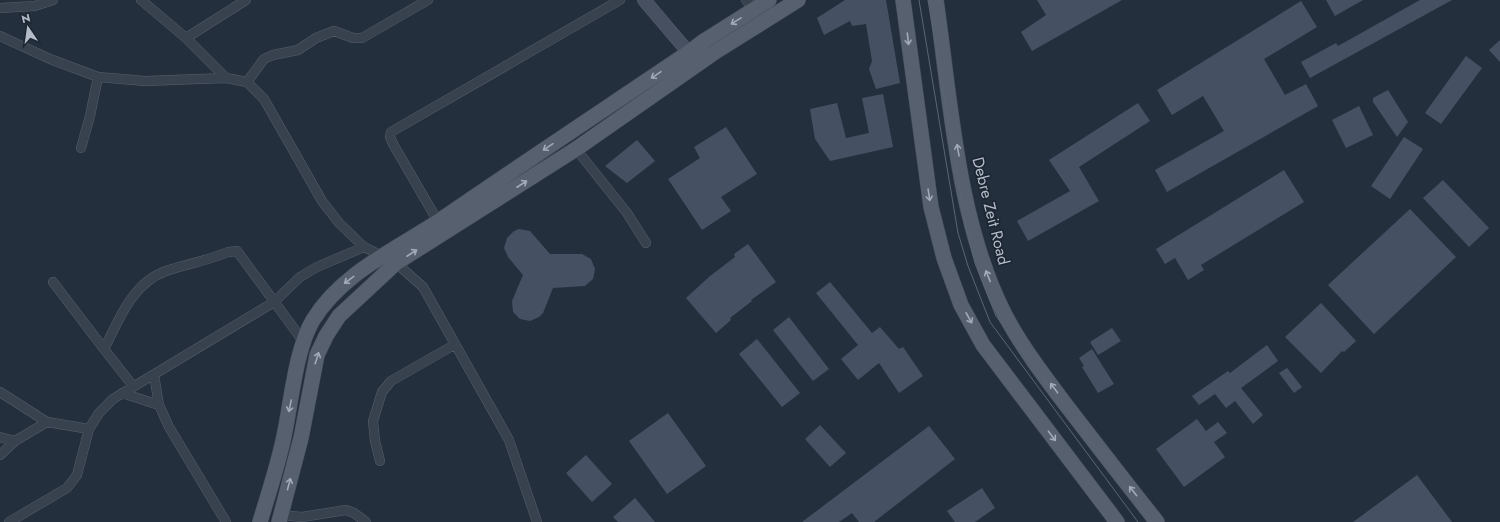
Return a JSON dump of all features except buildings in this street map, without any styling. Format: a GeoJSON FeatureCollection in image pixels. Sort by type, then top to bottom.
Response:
{"type":"FeatureCollection","features":[{"type":"Feature","properties":{"kind":"main road"},"geometry":{"type":"LineString","coordinates":[[260,522],[282,442],[303,341],[313,320],[327,301],[344,283],[380,257],[441,227],[576,149],[693,58],[704,40],[750,5],[769,0]]}},
{"type":"Feature","properties":{"kind":"main road"},"geometry":{"type":"LineString","coordinates":[[280,519],[301,438],[317,355],[326,336],[339,316],[396,263],[441,227],[693,58],[798,0]]}},
{"type":"Feature","properties":{"kind":"main road"},"geometry":{"type":"LineString","coordinates":[[903,0],[931,206],[944,258],[961,305],[983,345],[1117,522]]}},
{"type":"Feature","properties":{"kind":"main road","name":"Debre Zeit Road"},"geometry":{"type":"LineString","coordinates":[[936,0],[966,199],[976,242],[988,275],[1005,314],[1032,359],[1157,522]]}},
{"type":"Feature","properties":{"kind":"street"},"geometry":{"type":"LineString","coordinates":[[0,8],[35,6],[53,0]]}},
{"type":"Feature","properties":{"kind":"street"},"geometry":{"type":"LineString","coordinates":[[141,0],[186,38],[226,78]]}},
{"type":"Feature","properties":{"kind":"street"},"geometry":{"type":"LineString","coordinates":[[186,38],[246,0]]}},
{"type":"Feature","properties":{"kind":"street"},"geometry":{"type":"LineString","coordinates":[[247,82],[258,65],[268,57],[298,50],[316,38],[334,31],[353,38],[362,38],[428,0]]}},
{"type":"Feature","properties":{"kind":"street"},"geometry":{"type":"LineString","coordinates":[[441,227],[393,144],[390,137],[391,132],[395,128],[620,0]]}},
{"type":"Feature","properties":{"kind":"street"},"geometry":{"type":"LineString","coordinates":[[644,0],[693,58]]}},
{"type":"Feature","properties":{"kind":"street"},"geometry":{"type":"LineString","coordinates":[[0,36],[50,59],[98,77],[145,81],[226,78],[247,82],[264,99],[322,201],[339,223],[364,247],[380,257],[396,263],[423,287],[454,345],[509,440],[537,522]]}},
{"type":"Feature","properties":{"kind":"street"},"geometry":{"type":"LineString","coordinates":[[81,148],[90,116],[98,77]]}},
{"type":"Feature","properties":{"kind":"street"},"geometry":{"type":"LineString","coordinates":[[576,149],[627,213],[646,243]]}},
{"type":"Feature","properties":{"kind":"street"},"geometry":{"type":"LineString","coordinates":[[9,522],[67,488],[77,475],[89,429],[105,406],[133,386],[154,375],[274,302],[306,274],[328,262],[364,247]]}},
{"type":"Feature","properties":{"kind":"street"},"geometry":{"type":"LineString","coordinates":[[104,349],[126,307],[141,286],[153,277],[165,271],[228,252],[237,251],[303,341]]}},
{"type":"Feature","properties":{"kind":"street"},"geometry":{"type":"LineString","coordinates":[[53,282],[133,386]]}},
{"type":"Feature","properties":{"kind":"street"},"geometry":{"type":"LineString","coordinates":[[380,461],[375,441],[373,421],[382,392],[391,381],[454,345]]}},
{"type":"Feature","properties":{"kind":"street"},"geometry":{"type":"LineString","coordinates":[[154,375],[159,405],[169,427],[225,522]]}},
{"type":"Feature","properties":{"kind":"street"},"geometry":{"type":"LineString","coordinates":[[0,392],[47,422],[89,429]]}},
{"type":"Feature","properties":{"kind":"street"},"geometry":{"type":"LineString","coordinates":[[122,393],[159,405]]}},
{"type":"Feature","properties":{"kind":"street"},"geometry":{"type":"LineString","coordinates":[[0,455],[15,441],[47,422]]}},
{"type":"Feature","properties":{"kind":"street"},"geometry":{"type":"LineString","coordinates":[[0,437],[15,441]]}},
{"type":"Feature","properties":{"kind":"street"},"geometry":{"type":"LineString","coordinates":[[280,519],[346,510],[354,513],[366,522]]}},
{"type":"Feature","properties":{"kind":"tram line"},"geometry":{"type":"LineString","coordinates":[[919,0],[958,233],[968,266],[990,322],[1138,522]]}},
{"type":"Feature","properties":{"kind":"tram line"},"geometry":{"type":"LineString","coordinates":[[928,0],[967,231],[975,263],[996,316],[1152,522]]}}]}
